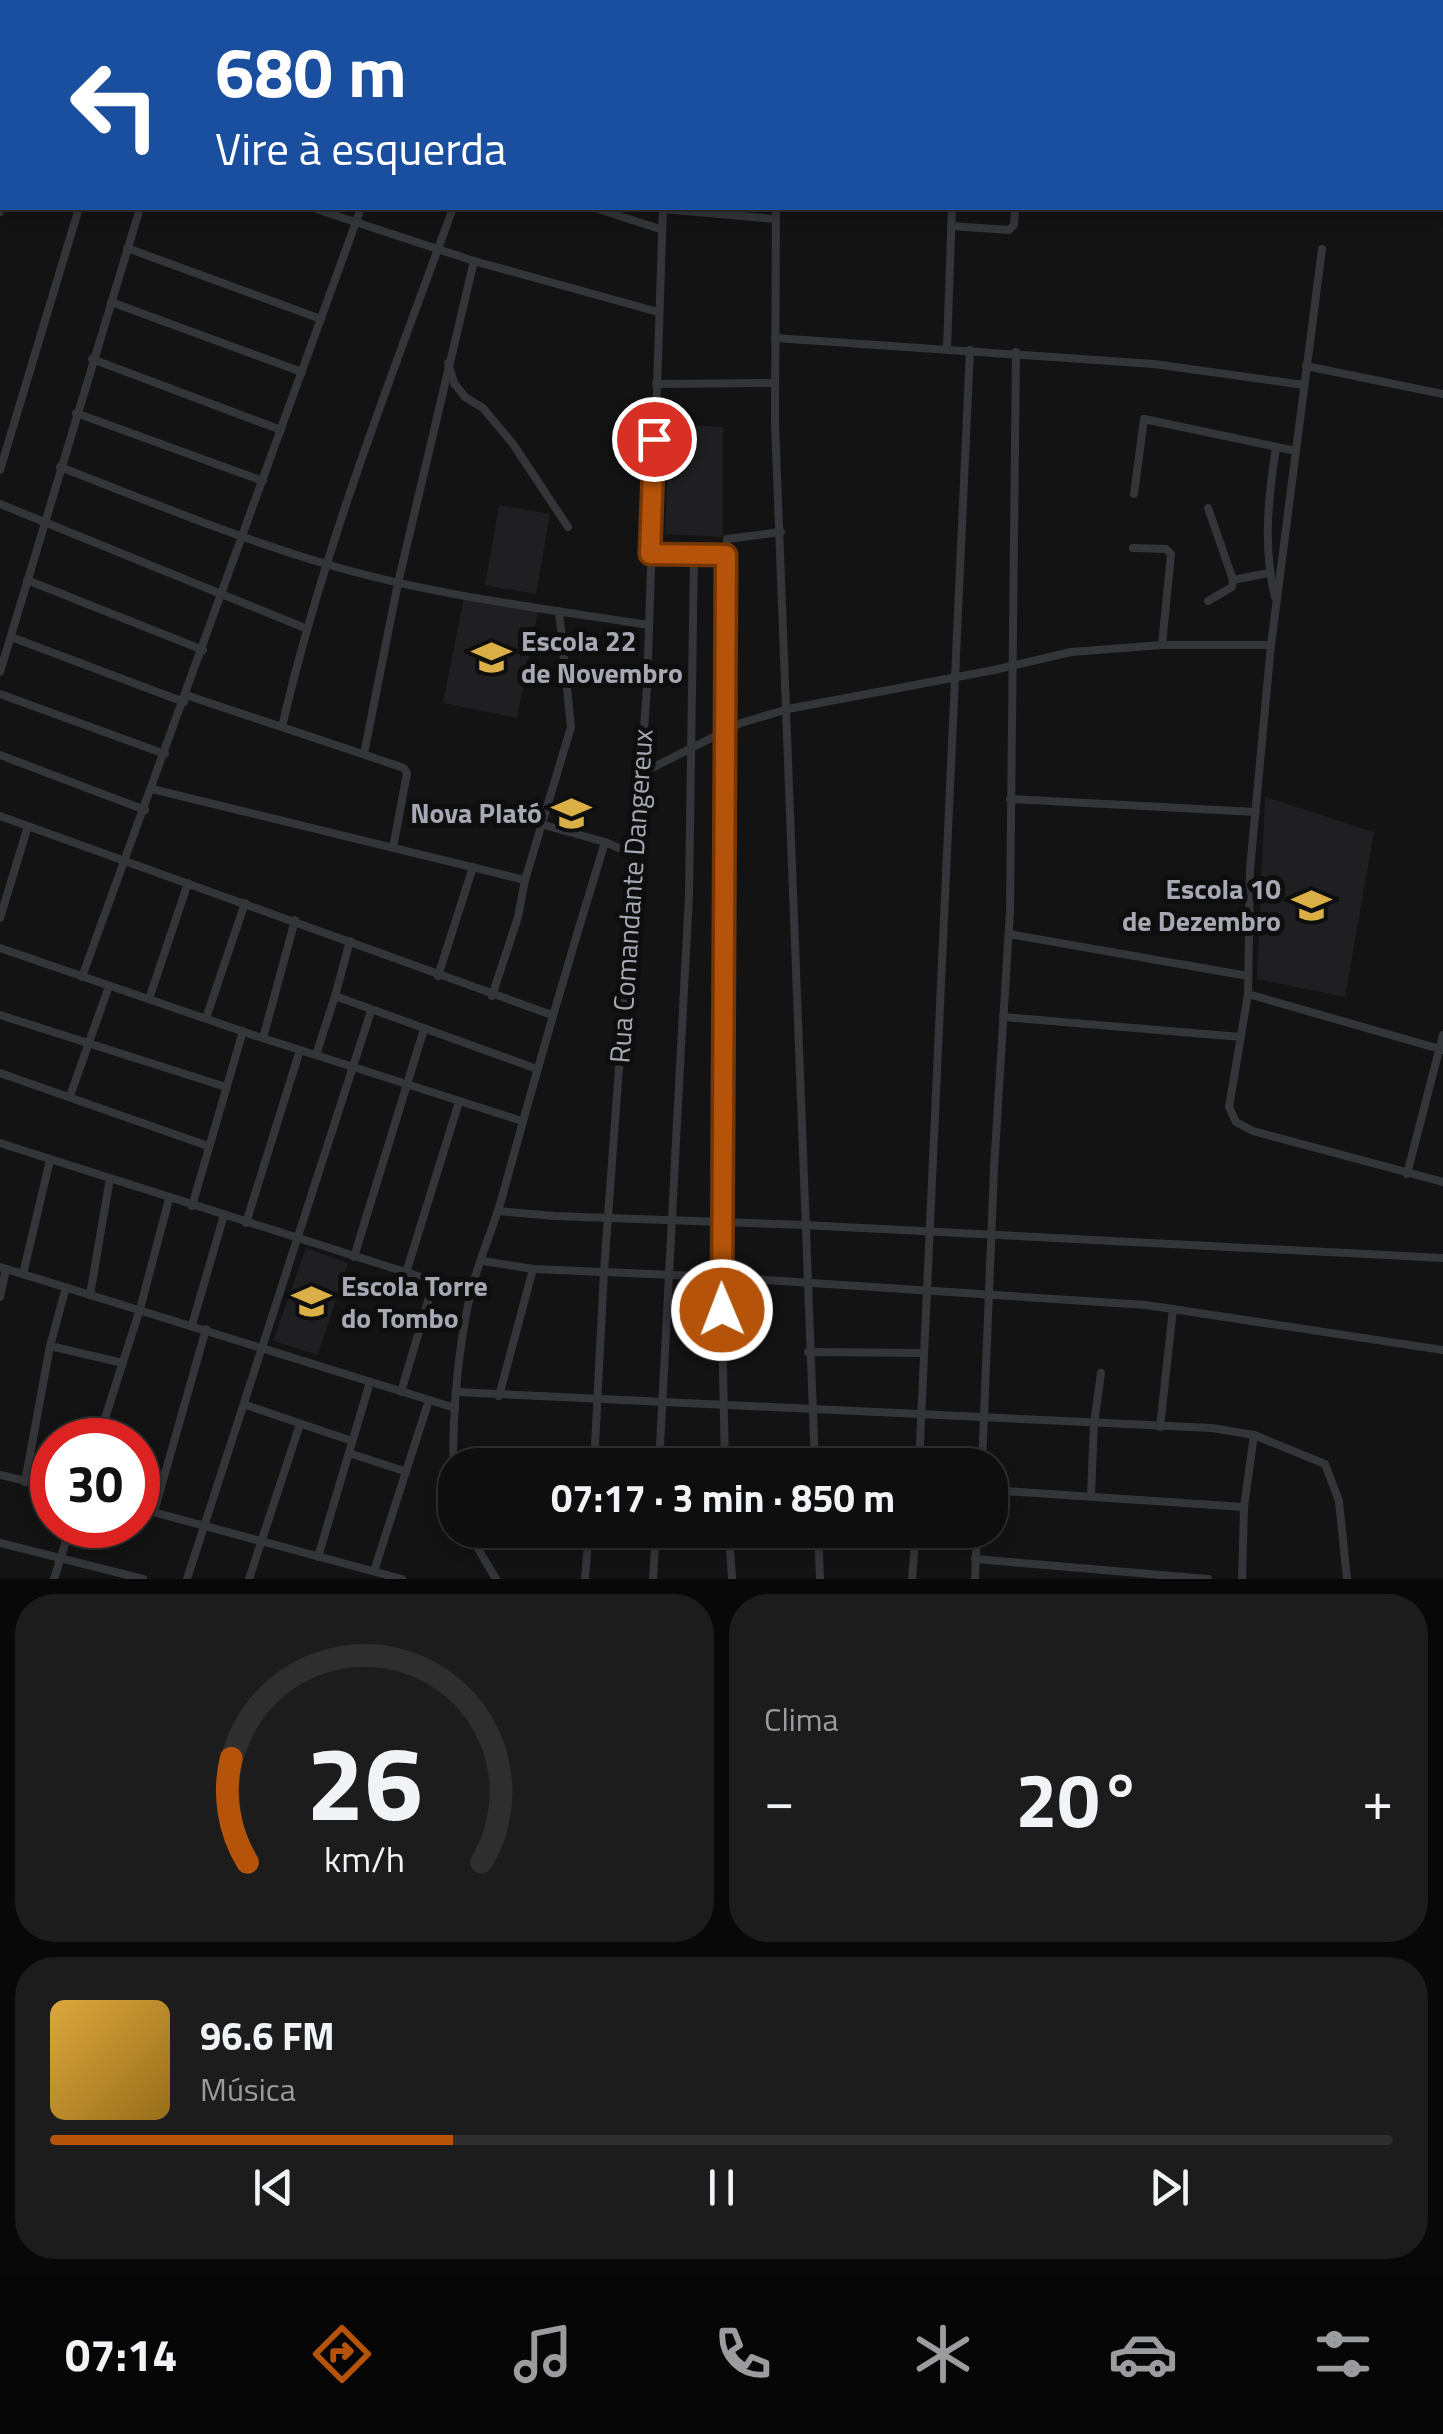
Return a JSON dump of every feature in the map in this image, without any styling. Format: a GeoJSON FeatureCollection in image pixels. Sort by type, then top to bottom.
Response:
{"type":"FeatureCollection","features":[{"type":"Feature","properties":{"kind":"street"},"geometry":{"type":"LineString","coordinates":[[0,470],[78,210]]}},
{"type":"Feature","properties":{"kind":"street"},"geometry":{"type":"LineString","coordinates":[[0,672],[139,210]]}},
{"type":"Feature","properties":{"kind":"street"},"geometry":{"type":"LineString","coordinates":[[319,210],[474,260],[658,312]]}},
{"type":"Feature","properties":{"kind":"street"},"geometry":{"type":"LineString","coordinates":[[82,977],[360,210]]}},
{"type":"Feature","properties":{"kind":"street"},"geometry":{"type":"LineString","coordinates":[[282,727],[305,628],[326,564],[452,210]]}},
{"type":"Feature","properties":{"kind":"street"},"geometry":{"type":"LineString","coordinates":[[601,210],[660,229]]}},
{"type":"Feature","properties":{"kind":"street","name":"Rua Comandante Dangereux"},"geometry":{"type":"LineString","coordinates":[[595,1448],[640,774],[663,210]]}},
{"type":"Feature","properties":{"kind":"street"},"geometry":{"type":"LineString","coordinates":[[683,210],[774,219]]}},
{"type":"Feature","properties":{"kind":"street"},"geometry":{"type":"LineString","coordinates":[[776,210],[774,383],[814,1448]]}},
{"type":"Feature","properties":{"kind":"street"},"geometry":{"type":"LineString","coordinates":[[947,348],[952,210]]}},
{"type":"Feature","properties":{"kind":"street"},"geometry":{"type":"LineString","coordinates":[[951,226],[1009,230],[1014,225],[1016,210]]}},
{"type":"Feature","properties":{"kind":"street"},"geometry":{"type":"LineString","coordinates":[[128,248],[321,319]]}},
{"type":"Feature","properties":{"kind":"street"},"geometry":{"type":"LineString","coordinates":[[1322,249],[1271,645],[1250,869],[1248,994],[1230,1107],[1236,1122],[1252,1131],[1443,1182]]}},
{"type":"Feature","properties":{"kind":"street"},"geometry":{"type":"LineString","coordinates":[[364,754],[398,582],[474,260]]}},
{"type":"Feature","properties":{"kind":"street"},"geometry":{"type":"LineString","coordinates":[[111,302],[302,372]]}},
{"type":"Feature","properties":{"kind":"street"},"geometry":{"type":"LineString","coordinates":[[775,338],[1154,364],[1304,385]]}},
{"type":"Feature","properties":{"kind":"street"},"geometry":{"type":"LineString","coordinates":[[919,1448],[958,677],[970,350]]}},
{"type":"Feature","properties":{"kind":"street"},"geometry":{"type":"LineString","coordinates":[[983,1448],[1008,934],[1016,352]]}},
{"type":"Feature","properties":{"kind":"street"},"geometry":{"type":"LineString","coordinates":[[92,359],[281,430]]}},
{"type":"Feature","properties":{"kind":"street"},"geometry":{"type":"LineString","coordinates":[[448,362],[454,383],[466,397],[484,408],[568,526]]}},
{"type":"Feature","properties":{"kind":"street"},"geometry":{"type":"LineString","coordinates":[[1306,366],[1443,394]]}},
{"type":"Feature","properties":{"kind":"street"},"geometry":{"type":"LineString","coordinates":[[656,384],[774,383]]}},
{"type":"Feature","properties":{"kind":"street"},"geometry":{"type":"LineString","coordinates":[[76,412],[263,481]]}},
{"type":"Feature","properties":{"kind":"street"},"geometry":{"type":"LineString","coordinates":[[1134,494],[1144,418],[1296,451]]}},
{"type":"Feature","properties":{"kind":"street"},"geometry":{"type":"LineString","coordinates":[[1276,448],[1269,492],[1268,572],[1276,604]]}},
{"type":"Feature","properties":{"kind":"street"},"geometry":{"type":"LineString","coordinates":[[60,467],[243,537],[326,564],[398,582],[648,625]]}},
{"type":"Feature","properties":{"kind":"street"},"geometry":{"type":"LineString","coordinates":[[0,504],[305,628]]}},
{"type":"Feature","properties":{"kind":"street"},"geometry":{"type":"LineString","coordinates":[[1208,508],[1234,580],[1232,587],[1208,601]]}},
{"type":"Feature","properties":{"kind":"street"},"geometry":{"type":"LineString","coordinates":[[725,1448],[721,1277],[726,555],[728,537],[781,532]]}},
{"type":"Feature","properties":{"kind":"street"},"geometry":{"type":"LineString","coordinates":[[1133,548],[1166,549],[1171,554],[1162,645]]}},
{"type":"Feature","properties":{"kind":"street"},"geometry":{"type":"LineString","coordinates":[[650,554],[726,555]]}},
{"type":"Feature","properties":{"kind":"street"},"geometry":{"type":"LineString","coordinates":[[660,1448],[690,895],[694,554]]}},
{"type":"Feature","properties":{"kind":"street"},"geometry":{"type":"LineString","coordinates":[[1234,580],[1268,572]]}},
{"type":"Feature","properties":{"kind":"street"},"geometry":{"type":"LineString","coordinates":[[27,580],[203,650]]}},
{"type":"Feature","properties":{"kind":"street"},"geometry":{"type":"LineString","coordinates":[[492,996],[572,727],[559,610]]}},
{"type":"Feature","properties":{"kind":"street"},"geometry":{"type":"LineString","coordinates":[[12,637],[185,699],[400,766],[406,773],[393,848]]}},
{"type":"Feature","properties":{"kind":"street"},"geometry":{"type":"LineString","coordinates":[[640,774],[760,716],[788,709],[1071,652],[1162,645],[1271,645]]}},
{"type":"Feature","properties":{"kind":"street"},"geometry":{"type":"LineString","coordinates":[[0,694],[165,754]]}},
{"type":"Feature","properties":{"kind":"street"},"geometry":{"type":"LineString","coordinates":[[0,755],[145,810]]}},
{"type":"Feature","properties":{"kind":"street"},"geometry":{"type":"LineString","coordinates":[[152,789],[525,880]]}},
{"type":"Feature","properties":{"kind":"street"},"geometry":{"type":"LineString","coordinates":[[1010,799],[1256,812]]}},
{"type":"Feature","properties":{"kind":"street"},"geometry":{"type":"LineString","coordinates":[[0,816],[552,1015]]}},
{"type":"Feature","properties":{"kind":"street"},"geometry":{"type":"LineString","coordinates":[[544,825],[635,855]]}},
{"type":"Feature","properties":{"kind":"street"},"geometry":{"type":"LineString","coordinates":[[0,918],[28,826]]}},
{"type":"Feature","properties":{"kind":"street"},"geometry":{"type":"LineString","coordinates":[[453,1448],[470,1293],[483,1261],[604,842]]}},
{"type":"Feature","properties":{"kind":"street"},"geometry":{"type":"LineString","coordinates":[[438,976],[474,868]]}},
{"type":"Feature","properties":{"kind":"street"},"geometry":{"type":"LineString","coordinates":[[0,882],[10,885]]}},
{"type":"Feature","properties":{"kind":"street"},"geometry":{"type":"LineString","coordinates":[[149,999],[188,883]]}},
{"type":"Feature","properties":{"kind":"street"},"geometry":{"type":"LineString","coordinates":[[206,1018],[245,903]]}},
{"type":"Feature","properties":{"kind":"street"},"geometry":{"type":"LineString","coordinates":[[263,1038],[295,920]]}},
{"type":"Feature","properties":{"kind":"street"},"geometry":{"type":"LineString","coordinates":[[1008,934],[1248,976]]}},
{"type":"Feature","properties":{"kind":"street"},"geometry":{"type":"LineString","coordinates":[[316,1055],[350,941]]}},
{"type":"Feature","properties":{"kind":"street"},"geometry":{"type":"LineString","coordinates":[[0,948],[522,1121]]}},
{"type":"Feature","properties":{"kind":"street"},"geometry":{"type":"LineString","coordinates":[[70,1096],[109,986]]}},
{"type":"Feature","properties":{"kind":"street"},"geometry":{"type":"LineString","coordinates":[[1248,994],[1441,1050]]}},
{"type":"Feature","properties":{"kind":"street"},"geometry":{"type":"LineString","coordinates":[[334,996],[537,1069]]}},
{"type":"Feature","properties":{"kind":"street"},"geometry":{"type":"LineString","coordinates":[[188,1579],[372,1011]]}},
{"type":"Feature","properties":{"kind":"street"},"geometry":{"type":"LineString","coordinates":[[0,1015],[226,1087]]}},
{"type":"Feature","properties":{"kind":"street"},"geometry":{"type":"LineString","coordinates":[[1003,1017],[1241,1037]]}},
{"type":"Feature","properties":{"kind":"street"},"geometry":{"type":"LineString","coordinates":[[354,1257],[424,1029]]}},
{"type":"Feature","properties":{"kind":"street"},"geometry":{"type":"LineString","coordinates":[[192,1206],[242,1031]]}},
{"type":"Feature","properties":{"kind":"street"},"geometry":{"type":"LineString","coordinates":[[1406,1174],[1443,1035]]}},
{"type":"Feature","properties":{"kind":"street"},"geometry":{"type":"LineString","coordinates":[[246,1223],[300,1050]]}},
{"type":"Feature","properties":{"kind":"street"},"geometry":{"type":"LineString","coordinates":[[0,1073],[208,1146]]}},
{"type":"Feature","properties":{"kind":"street"},"geometry":{"type":"LineString","coordinates":[[406,1273],[459,1102]]}},
{"type":"Feature","properties":{"kind":"street"},"geometry":{"type":"LineString","coordinates":[[0,1144],[470,1293]]}},
{"type":"Feature","properties":{"kind":"street"},"geometry":{"type":"LineString","coordinates":[[23,1274],[50,1160]]}},
{"type":"Feature","properties":{"kind":"street"},"geometry":{"type":"LineString","coordinates":[[90,1295],[110,1178]]}},
{"type":"Feature","properties":{"kind":"street"},"geometry":{"type":"LineString","coordinates":[[105,1418],[170,1198]]}},
{"type":"Feature","properties":{"kind":"street"},"geometry":{"type":"LineString","coordinates":[[498,1210],[1443,1258]]}},
{"type":"Feature","properties":{"kind":"street"},"geometry":{"type":"LineString","coordinates":[[192,1325],[224,1215]]}},
{"type":"Feature","properties":{"kind":"street"},"geometry":{"type":"LineString","coordinates":[[483,1261],[533,1269],[806,1282],[1173,1309],[1443,1350]]}},
{"type":"Feature","properties":{"kind":"street"},"geometry":{"type":"LineString","coordinates":[[0,1297],[3,1268],[455,1408]]}},
{"type":"Feature","properties":{"kind":"street"},"geometry":{"type":"LineString","coordinates":[[499,1396],[533,1269]]}},
{"type":"Feature","properties":{"kind":"street"},"geometry":{"type":"LineString","coordinates":[[402,1392],[434,1282]]}},
{"type":"Feature","properties":{"kind":"street"},"geometry":{"type":"LineString","coordinates":[[25,1482],[50,1346],[66,1287]]}},
{"type":"Feature","properties":{"kind":"street"},"geometry":{"type":"LineString","coordinates":[[1160,1427],[1173,1309]]}},
{"type":"Feature","properties":{"kind":"street"},"geometry":{"type":"LineString","coordinates":[[160,1491],[206,1330]]}},
{"type":"Feature","properties":{"kind":"street"},"geometry":{"type":"LineString","coordinates":[[50,1346],[123,1363]]}},
{"type":"Feature","properties":{"kind":"street"},"geometry":{"type":"LineString","coordinates":[[808,1352],[923,1353]]}},
{"type":"Feature","properties":{"kind":"street"},"geometry":{"type":"LineString","coordinates":[[1091,1495],[1101,1373]]}},
{"type":"Feature","properties":{"kind":"street"},"geometry":{"type":"LineString","coordinates":[[318,1557],[370,1382]]}},
{"type":"Feature","properties":{"kind":"street"},"geometry":{"type":"LineString","coordinates":[[457,1392],[596,1402],[1212,1428],[1254,1435],[1324,1464],[1339,1501],[1347,1579]]}},
{"type":"Feature","properties":{"kind":"street"},"geometry":{"type":"LineString","coordinates":[[374,1571],[429,1400]]}},
{"type":"Feature","properties":{"kind":"street"},"geometry":{"type":"LineString","coordinates":[[246,1405],[352,1441]]}},
{"type":"Feature","properties":{"kind":"street"},"geometry":{"type":"LineString","coordinates":[[248,1579],[300,1424]]}},
{"type":"Feature","properties":{"kind":"street"},"geometry":{"type":"LineString","coordinates":[[1242,1579],[1244,1507],[1254,1435]]}},
{"type":"Feature","properties":{"kind":"street"},"geometry":{"type":"LineString","coordinates":[[349,1453],[404,1472]]}},
{"type":"Feature","properties":{"kind":"street"},"geometry":{"type":"LineString","coordinates":[[0,1475],[30,1483]]}},
{"type":"Feature","properties":{"kind":"street"},"geometry":{"type":"LineString","coordinates":[[1008,1491],[1244,1507]]}},
{"type":"Feature","properties":{"kind":"street"},"geometry":{"type":"LineString","coordinates":[[160,1513],[402,1579]]}},
{"type":"Feature","properties":{"kind":"street"},"geometry":{"type":"LineString","coordinates":[[0,1543],[143,1579]]}},
{"type":"Feature","properties":{"kind":"street"},"geometry":{"type":"LineString","coordinates":[[54,1579],[64,1548]]}},
{"type":"Feature","properties":{"kind":"street"},"geometry":{"type":"LineString","coordinates":[[478,1548],[496,1579]]}},
{"type":"Feature","properties":{"kind":"street"},"geometry":{"type":"LineString","coordinates":[[584,1579],[587,1548]]}},
{"type":"Feature","properties":{"kind":"street"},"geometry":{"type":"LineString","coordinates":[[653,1579],[655,1548]]}},
{"type":"Feature","properties":{"kind":"street"},"geometry":{"type":"LineString","coordinates":[[730,1548],[732,1579]]}},
{"type":"Feature","properties":{"kind":"street"},"geometry":{"type":"LineString","coordinates":[[819,1548],[820,1579]]}},
{"type":"Feature","properties":{"kind":"street"},"geometry":{"type":"LineString","coordinates":[[912,1579],[915,1548]]}},
{"type":"Feature","properties":{"kind":"street"},"geometry":{"type":"LineString","coordinates":[[976,1548],[976,1579]]}},
{"type":"Feature","properties":{"kind":"street"},"geometry":{"type":"LineString","coordinates":[[975,1559],[1208,1579]]}},
{"type":"Feature","properties":{"kind":"shaded area"},"geometry":{"type":"Polygon","coordinates":[[[669,424],[723,427],[723,537],[665,534],[669,424]]]}},
{"type":"Feature","properties":{"kind":"shaded area"},"geometry":{"type":"Polygon","coordinates":[[[499,505],[550,514],[536,594],[485,585],[499,505]]]}},
{"type":"Feature","properties":{"kind":"shaded area","name":"Escola 22 de Novembro"},"geometry":{"type":"Polygon","coordinates":[[[464,598],[538,611],[517,718],[443,703],[464,598]]]}},
{"type":"Feature","properties":{"kind":"shaded area","name":"Escola 10 de Dezembro"},"geometry":{"type":"Polygon","coordinates":[[[1265,797],[1374,832],[1345,997],[1257,979],[1265,797]]]}},
{"type":"Feature","properties":{"kind":"shaded area","name":"Escola Torre do Tombo"},"geometry":{"type":"Polygon","coordinates":[[[306,1248],[348,1263],[318,1355],[273,1341],[306,1248]]]}},
{"type":"Feature","properties":{"kind":"place","name":"Escola 22 de Novembro"},"geometry":{"type":"Point","coordinates":[491,657]}},
{"type":"Feature","properties":{"kind":"place","name":"Nova Plató"},"geometry":{"type":"Point","coordinates":[572,813]}},
{"type":"Feature","properties":{"kind":"place","name":"Escola 10 de Dezembro"},"geometry":{"type":"Point","coordinates":[1311,905]}},
{"type":"Feature","properties":{"kind":"place","name":"Escola Torre do Tombo"},"geometry":{"type":"Point","coordinates":[311,1302]}},
{"type":"Feature","properties":{"kind":"route"},"geometry":{"type":"LineString","coordinates":[[654,439],[650,554],[726,555],[722,1310]]}}]}
